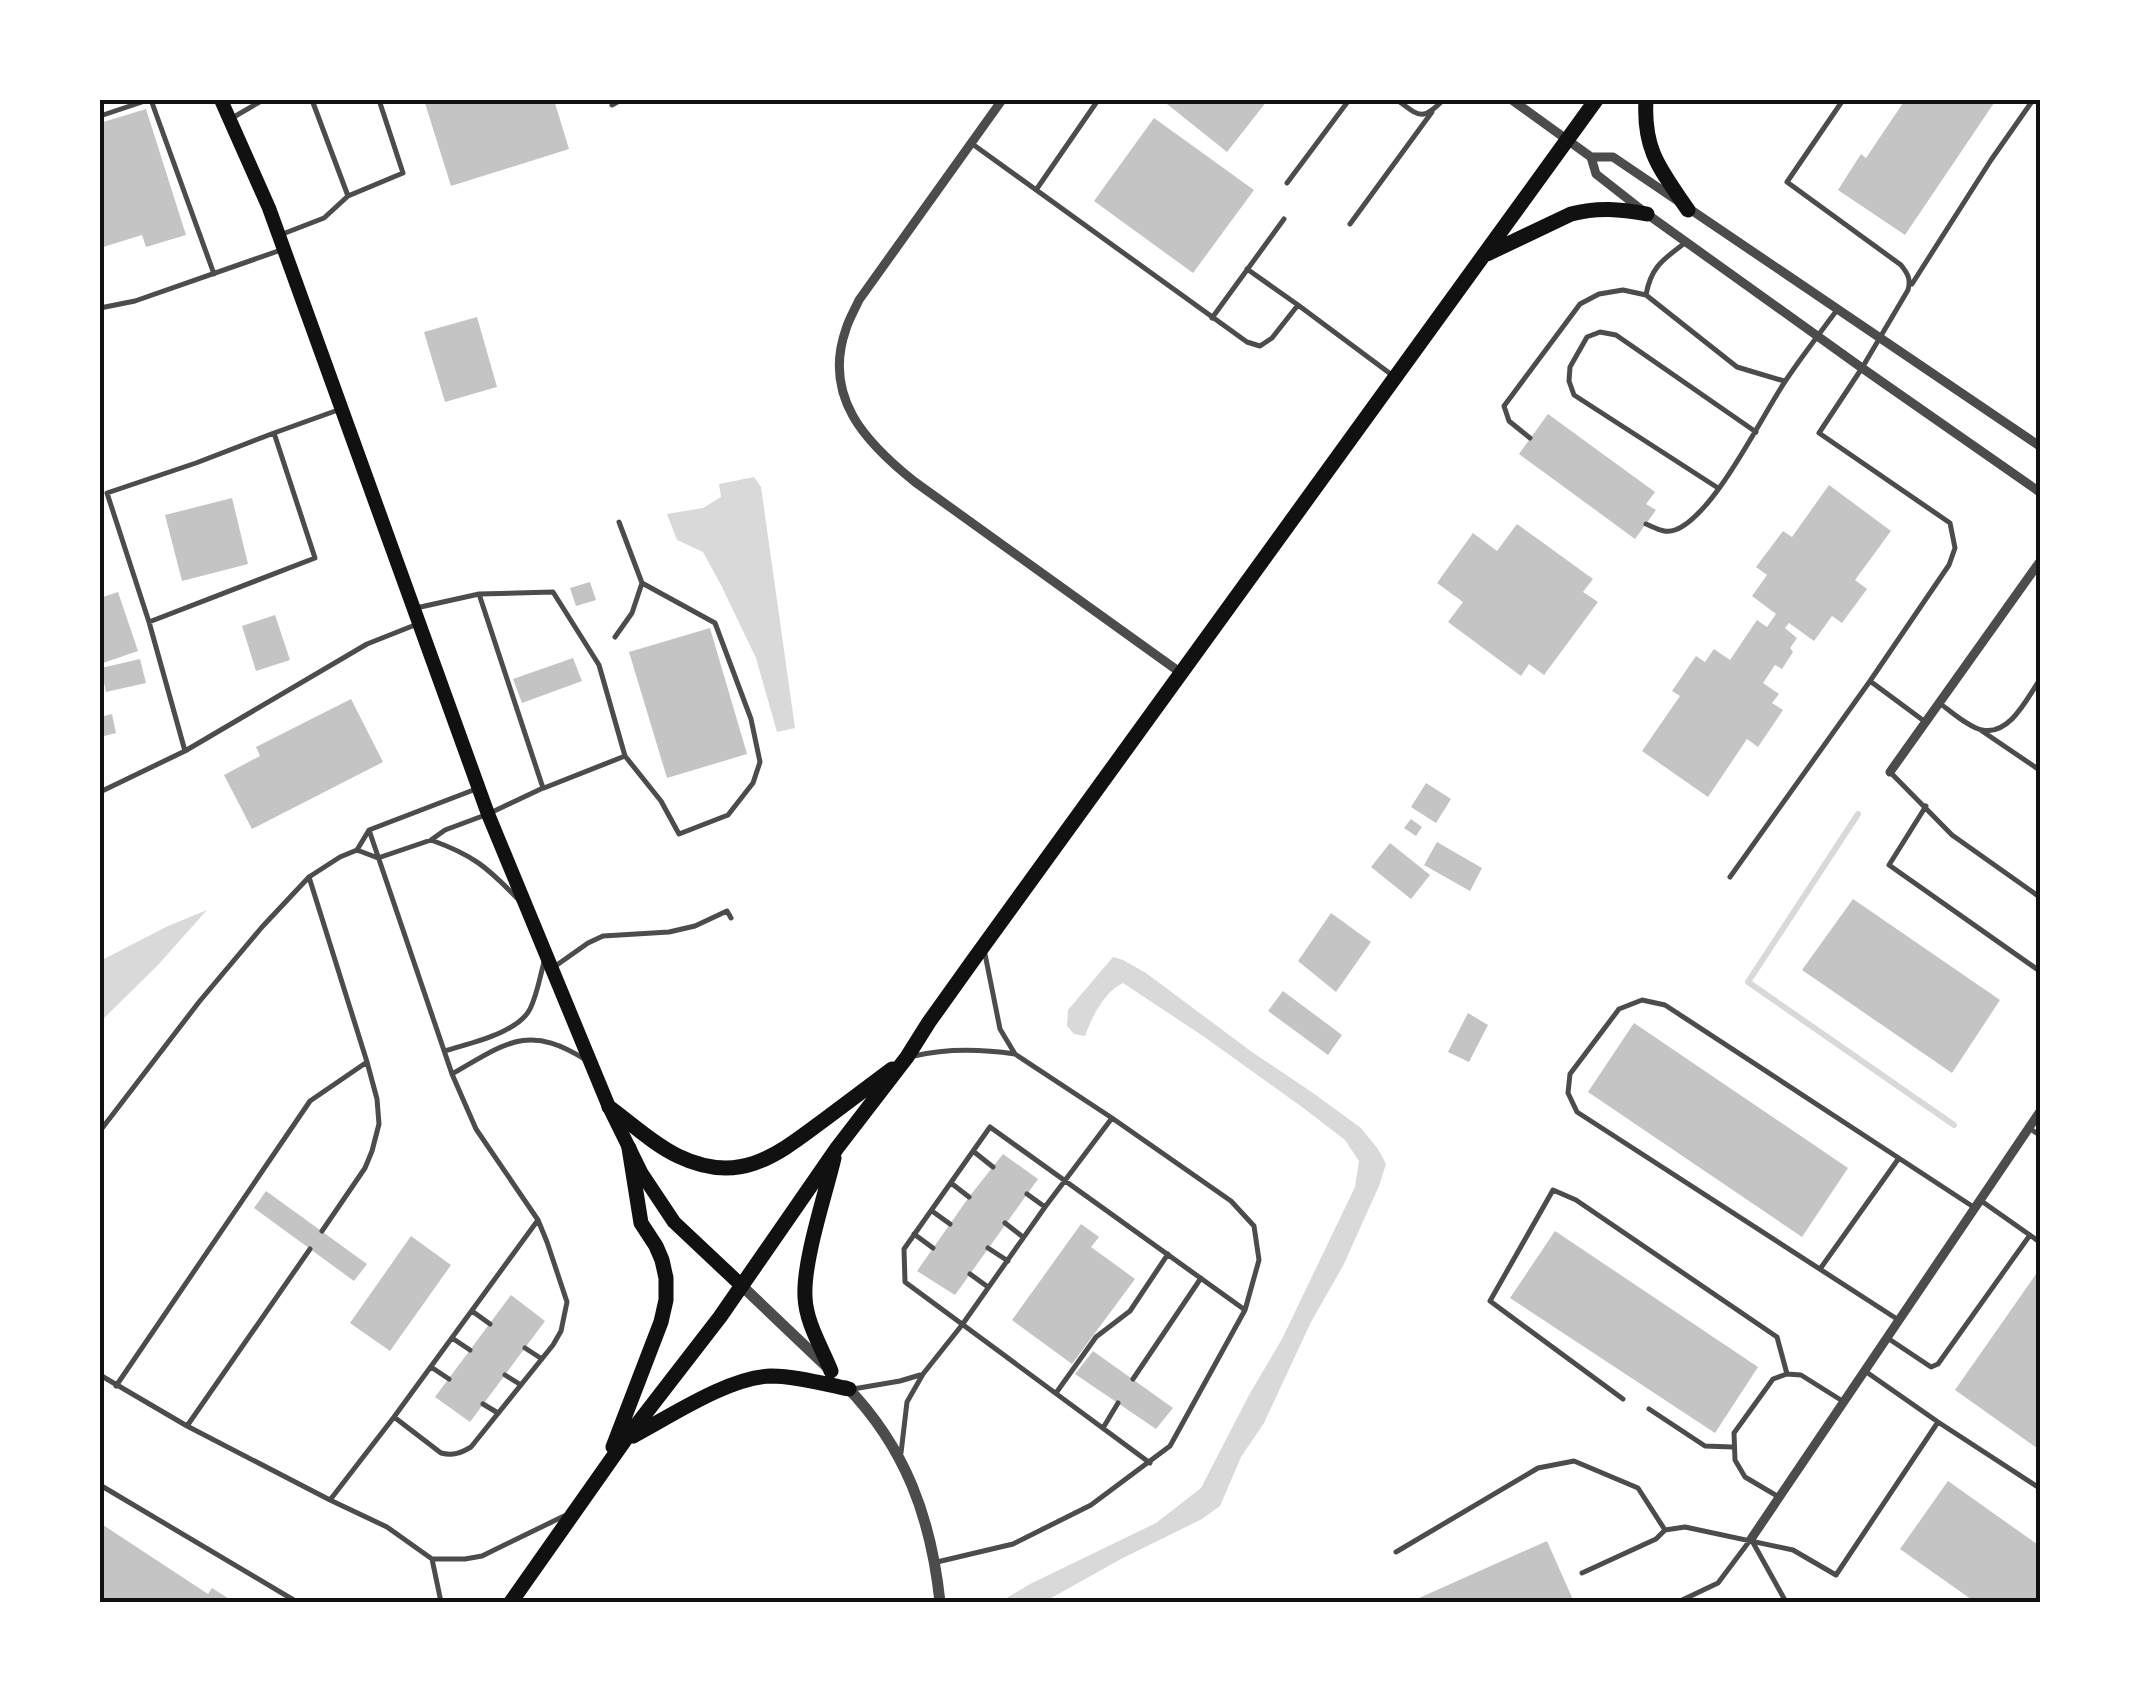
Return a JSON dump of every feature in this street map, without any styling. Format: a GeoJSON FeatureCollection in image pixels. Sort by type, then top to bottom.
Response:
{"type":"FeatureCollection","features":[{"type":"Feature","properties":{"kind":"main road"},"geometry":{"type":"LineString","coordinates":[[220,100],[281,242],[488,814],[609,1107],[642,1174],[674,1222],[742,1286]]}},
{"type":"Feature","properties":{"kind":"main road"},"geometry":{"type":"LineString","coordinates":[[512,1602],[625,1440],[690,1358],[837,1148],[907,1057],[983,946],[1596,100]]}},
{"type":"Feature","properties":{"kind":"main road"},"geometry":{"type":"LineString","coordinates":[[1646,100],[1645,122],[1651,151],[1688,210]]}},
{"type":"Feature","properties":{"kind":"main road"},"geometry":{"type":"LineString","coordinates":[[1484,255],[1585,210],[1614,208],[1646,214]]}},
{"type":"Feature","properties":{"kind":"main road"},"geometry":{"type":"LineString","coordinates":[[609,1107],[676,1155],[714,1167],[744,1166],[773,1157],[907,1057]]}},
{"type":"Feature","properties":{"kind":"main road"},"geometry":{"type":"LineString","coordinates":[[604,1472],[666,1300],[662,1260],[642,1223],[628,1148]]}},
{"type":"Feature","properties":{"kind":"main road"},"geometry":{"type":"LineString","coordinates":[[831,1371],[805,1296],[810,1258],[837,1148]]}},
{"type":"Feature","properties":{"kind":"main road"},"geometry":{"type":"LineString","coordinates":[[625,1440],[720,1390],[754,1378],[792,1378],[849,1389]]}},
{"type":"Feature","properties":{"kind":"street"},"geometry":{"type":"LineString","coordinates":[[1002,100],[859,300],[839,356],[840,385],[850,412],[884,458],[1181,673]]}},
{"type":"Feature","properties":{"kind":"street"},"geometry":{"type":"LineString","coordinates":[[1512,100],[1591,157],[1613,157],[2041,447]]}},
{"type":"Feature","properties":{"kind":"street"},"geometry":{"type":"LineString","coordinates":[[1591,157],[1596,174],[1646,214],[2041,493]]}},
{"type":"Feature","properties":{"kind":"street"},"geometry":{"type":"LineString","coordinates":[[1890,772],[2041,560]]}},
{"type":"Feature","properties":{"kind":"street"},"geometry":{"type":"LineString","coordinates":[[1751,1540],[2041,1110]]}},
{"type":"Feature","properties":{"kind":"street"},"geometry":{"type":"LineString","coordinates":[[742,1286],[870,1411],[900,1457],[919,1502],[940,1602]]}},
{"type":"Feature","properties":{"kind":"lane"},"geometry":{"type":"LineString","coordinates":[[100,116],[150,100],[214,274]]}},
{"type":"Feature","properties":{"kind":"lane"},"geometry":{"type":"LineString","coordinates":[[229,119],[264,100]]}},
{"type":"Feature","properties":{"kind":"lane"},"geometry":{"type":"LineString","coordinates":[[312,100],[348,196]]}},
{"type":"Feature","properties":{"kind":"lane"},"geometry":{"type":"LineString","coordinates":[[100,308],[136,301],[214,274],[324,218],[348,196],[404,173],[378,100]]}},
{"type":"Feature","properties":{"kind":"lane"},"geometry":{"type":"LineString","coordinates":[[612,105],[621,100]]}},
{"type":"Feature","properties":{"kind":"lane"},"geometry":{"type":"LineString","coordinates":[[1287,182],[1349,100]]}},
{"type":"Feature","properties":{"kind":"lane"},"geometry":{"type":"LineString","coordinates":[[1398,100],[1417,114],[1432,112]]}},
{"type":"Feature","properties":{"kind":"lane"},"geometry":{"type":"LineString","coordinates":[[1350,224],[1443,100]]}},
{"type":"Feature","properties":{"kind":"lane"},"geometry":{"type":"LineString","coordinates":[[1843,100],[1787,182],[1901,265],[1908,272],[1908,290]]}},
{"type":"Feature","properties":{"kind":"lane"},"geometry":{"type":"LineString","coordinates":[[1730,877],[1870,681],[1956,548],[1950,524],[1819,434],[2032,100]]}},
{"type":"Feature","properties":{"kind":"lane"},"geometry":{"type":"LineString","coordinates":[[1036,190],[1096,103]]}},
{"type":"Feature","properties":{"kind":"lane"},"geometry":{"type":"LineString","coordinates":[[971,143],[1247,342],[1260,346],[1272,338],[1298,305]]}},
{"type":"Feature","properties":{"kind":"lane"},"geometry":{"type":"LineString","coordinates":[[1212,318],[1284,220]]}},
{"type":"Feature","properties":{"kind":"lane"},"geometry":{"type":"LineString","coordinates":[[1646,295],[1656,265],[1686,242]]}},
{"type":"Feature","properties":{"kind":"lane"},"geometry":{"type":"LineString","coordinates":[[1247,269],[1395,377]]}},
{"type":"Feature","properties":{"kind":"lane"},"geometry":{"type":"LineString","coordinates":[[1530,438],[1509,420],[1504,406],[1580,304],[1599,294],[1623,290],[1646,295],[1737,366],[1784,382]]}},
{"type":"Feature","properties":{"kind":"lane"},"geometry":{"type":"LineString","coordinates":[[1646,524],[1666,532],[1678,530],[1696,516],[1756,432],[1784,382],[1838,310]]}},
{"type":"Feature","properties":{"kind":"lane"},"geometry":{"type":"LineString","coordinates":[[1718,488],[1574,395],[1570,367],[1587,337],[1600,332],[1616,335],[1756,432]]}},
{"type":"Feature","properties":{"kind":"lane"},"geometry":{"type":"LineString","coordinates":[[186,750],[149,622],[103,494],[341,409]]}},
{"type":"Feature","properties":{"kind":"lane"},"geometry":{"type":"LineString","coordinates":[[149,622],[315,558],[274,433]]}},
{"type":"Feature","properties":{"kind":"lane"},"geometry":{"type":"LineString","coordinates":[[615,636],[632,613],[642,583],[619,522]]}},
{"type":"Feature","properties":{"kind":"lane"},"geometry":{"type":"LineString","coordinates":[[100,792],[186,750],[415,616],[480,594],[553,592],[599,665],[625,756],[661,801],[678,834],[728,815],[753,783],[760,762],[751,718],[715,623],[642,583]]}},
{"type":"Feature","properties":{"kind":"lane"},"geometry":{"type":"LineString","coordinates":[[480,594],[543,788]]}},
{"type":"Feature","properties":{"kind":"lane"},"geometry":{"type":"LineString","coordinates":[[1979,730],[1997,730],[2009,722],[2041,678]]}},
{"type":"Feature","properties":{"kind":"lane"},"geometry":{"type":"LineString","coordinates":[[1870,681],[1926,722]]}},
{"type":"Feature","properties":{"kind":"lane"},"geometry":{"type":"LineString","coordinates":[[1940,703],[2041,771]]}},
{"type":"Feature","properties":{"kind":"lane"},"geometry":{"type":"LineString","coordinates":[[357,850],[378,858],[431,840],[444,830],[625,756]]}},
{"type":"Feature","properties":{"kind":"lane"},"geometry":{"type":"LineString","coordinates":[[1890,772],[1952,835],[2041,898]]}},
{"type":"Feature","properties":{"kind":"lane"},"geometry":{"type":"LineString","coordinates":[[100,1131],[212,987],[309,877],[357,850],[369,830],[478,788]]}},
{"type":"Feature","properties":{"kind":"lane"},"geometry":{"type":"LineString","coordinates":[[1926,806],[1889,865],[2041,972]]}},
{"type":"Feature","properties":{"kind":"lane"},"geometry":{"type":"LineString","coordinates":[[369,830],[452,1074],[476,1129],[538,1220],[567,1302],[561,1331],[472,1447],[462,1453],[441,1453],[394,1417]]}},
{"type":"Feature","properties":{"kind":"lane"},"geometry":{"type":"LineString","coordinates":[[431,840],[482,863],[528,911]]}},
{"type":"Feature","properties":{"kind":"lane"},"geometry":{"type":"LineString","coordinates":[[309,877],[367,1062],[377,1099],[378,1124],[365,1168],[322,1231]]}},
{"type":"Feature","properties":{"kind":"lane"},"geometry":{"type":"LineString","coordinates":[[445,1051],[522,1021],[548,962],[588,943],[603,936],[669,932],[695,926],[727,911],[730,918]]}},
{"type":"Feature","properties":{"kind":"lane"},"geometry":{"type":"LineString","coordinates":[[934,1562],[1013,1544],[1090,1505],[1170,1446],[1245,1310],[1259,1260],[1254,1226],[1231,1202],[1015,1054],[1000,1029],[983,946]]}},
{"type":"Feature","properties":{"kind":"lane"},"geometry":{"type":"LineString","coordinates":[[1899,1320],[1577,1112],[1568,1093],[1570,1074],[1619,1008],[1642,1000],[1665,1005],[1899,1158],[2041,1242]]}},
{"type":"Feature","properties":{"kind":"lane"},"geometry":{"type":"LineString","coordinates":[[452,1074],[520,1039],[550,1042],[591,1063]]}},
{"type":"Feature","properties":{"kind":"lane"},"geometry":{"type":"LineString","coordinates":[[907,1057],[940,1050],[1015,1054]]}},
{"type":"Feature","properties":{"kind":"lane"},"geometry":{"type":"LineString","coordinates":[[116,1386],[310,1102],[367,1062]]}},
{"type":"Feature","properties":{"kind":"lane"},"geometry":{"type":"LineString","coordinates":[[900,1457],[907,1402],[923,1374],[1112,1118]]}},
{"type":"Feature","properties":{"kind":"lane"},"geometry":{"type":"LineString","coordinates":[[1150,1463],[905,1282],[904,1248],[990,1127],[1245,1310]]}},
{"type":"Feature","properties":{"kind":"lane"},"geometry":{"type":"LineString","coordinates":[[2029,1128],[2041,1136]]}},
{"type":"Feature","properties":{"kind":"lane"},"geometry":{"type":"LineString","coordinates":[[973,1151],[993,1167]]}},
{"type":"Feature","properties":{"kind":"lane"},"geometry":{"type":"LineString","coordinates":[[1820,1269],[1899,1158]]}},
{"type":"Feature","properties":{"kind":"lane"},"geometry":{"type":"LineString","coordinates":[[951,1184],[969,1197]]}},
{"type":"Feature","properties":{"kind":"lane"},"geometry":{"type":"LineString","coordinates":[[1623,1400],[1490,1301],[1553,1190],[1576,1200],[1777,1337],[1787,1374]]}},
{"type":"Feature","properties":{"kind":"lane"},"geometry":{"type":"LineString","coordinates":[[1027,1194],[1045,1207]]}},
{"type":"Feature","properties":{"kind":"lane"},"geometry":{"type":"LineString","coordinates":[[932,1211],[950,1224]]}},
{"type":"Feature","properties":{"kind":"lane"},"geometry":{"type":"LineString","coordinates":[[330,1500],[538,1220]]}},
{"type":"Feature","properties":{"kind":"lane"},"geometry":{"type":"LineString","coordinates":[[1006,1224],[1024,1238]]}},
{"type":"Feature","properties":{"kind":"lane"},"geometry":{"type":"LineString","coordinates":[[914,1234],[933,1248]]}},
{"type":"Feature","properties":{"kind":"lane"},"geometry":{"type":"LineString","coordinates":[[1888,1338],[1931,1367],[1938,1364],[2030,1235]]}},
{"type":"Feature","properties":{"kind":"lane"},"geometry":{"type":"LineString","coordinates":[[988,1248],[1008,1261]]}},
{"type":"Feature","properties":{"kind":"lane"},"geometry":{"type":"LineString","coordinates":[[187,1426],[310,1249]]}},
{"type":"Feature","properties":{"kind":"lane"},"geometry":{"type":"LineString","coordinates":[[1056,1393],[1096,1337],[1130,1312],[1168,1254]]}},
{"type":"Feature","properties":{"kind":"lane"},"geometry":{"type":"LineString","coordinates":[[970,1274],[988,1288]]}},
{"type":"Feature","properties":{"kind":"lane"},"geometry":{"type":"LineString","coordinates":[[1133,1379],[1201,1278]]}},
{"type":"Feature","properties":{"kind":"lane"},"geometry":{"type":"LineString","coordinates":[[472,1311],[490,1324]]}},
{"type":"Feature","properties":{"kind":"lane"},"geometry":{"type":"LineString","coordinates":[[452,1338],[470,1350]]}},
{"type":"Feature","properties":{"kind":"lane"},"geometry":{"type":"LineString","coordinates":[[525,1348],[542,1359]]}},
{"type":"Feature","properties":{"kind":"lane"},"geometry":{"type":"LineString","coordinates":[[431,1367],[449,1379]]}},
{"type":"Feature","properties":{"kind":"lane"},"geometry":{"type":"LineString","coordinates":[[1865,1371],[2041,1489]]}},
{"type":"Feature","properties":{"kind":"lane"},"geometry":{"type":"LineString","coordinates":[[849,1389],[923,1374]]}},
{"type":"Feature","properties":{"kind":"lane"},"geometry":{"type":"LineString","coordinates":[[1779,1498],[1745,1477],[1734,1460],[1734,1433],[1773,1379],[1787,1374],[1801,1375],[1844,1402]]}},
{"type":"Feature","properties":{"kind":"lane"},"geometry":{"type":"LineString","coordinates":[[100,1375],[187,1426],[387,1527],[432,1559],[482,1556],[578,1509]]}},
{"type":"Feature","properties":{"kind":"lane"},"geometry":{"type":"LineString","coordinates":[[505,1375],[521,1385]]}},
{"type":"Feature","properties":{"kind":"lane"},"geometry":{"type":"LineString","coordinates":[[483,1404],[498,1414]]}},
{"type":"Feature","properties":{"kind":"lane"},"geometry":{"type":"LineString","coordinates":[[1103,1428],[1118,1404]]}},
{"type":"Feature","properties":{"kind":"lane"},"geometry":{"type":"LineString","coordinates":[[1649,1409],[1705,1446],[1732,1447]]}},
{"type":"Feature","properties":{"kind":"lane"},"geometry":{"type":"LineString","coordinates":[[1582,1573],[1656,1539],[1666,1530],[1684,1527],[1793,1550],[1836,1575],[1938,1422]]}},
{"type":"Feature","properties":{"kind":"lane"},"geometry":{"type":"LineString","coordinates":[[1396,1552],[1538,1468],[1574,1462],[1638,1488],[1666,1530]]}},
{"type":"Feature","properties":{"kind":"lane"},"geometry":{"type":"LineString","coordinates":[[100,1485],[297,1602]]}},
{"type":"Feature","properties":{"kind":"lane"},"geometry":{"type":"LineString","coordinates":[[1678,1602],[1718,1583],[1751,1540]]}},
{"type":"Feature","properties":{"kind":"lane"},"geometry":{"type":"LineString","coordinates":[[1751,1540],[1786,1602]]}},
{"type":"Feature","properties":{"kind":"lane"},"geometry":{"type":"LineString","coordinates":[[432,1559],[440,1602]]}},
{"type":"Feature","properties":{"kind":"lane"},"geometry":{"type":"LineString","coordinates":[[1698,1593],[1699,1602]]}},
{"type":"Feature","properties":{"kind":"shaded area"},"geometry":{"type":"Polygon","coordinates":[[[754,477],[761,487],[795,728],[777,732],[756,658],[721,585],[703,552],[677,540],[667,514],[703,508],[721,497],[719,484],[754,477]]]}},
{"type":"Feature","properties":{"kind":"shaded area"},"geometry":{"type":"Polygon","coordinates":[[[207,910],[158,965],[100,1022],[100,961],[207,910]]]}},
{"type":"Feature","properties":{"kind":"shaded area"},"geometry":{"type":"Polygon","coordinates":[[[1113,957],[1146,973],[1361,1128],[1386,1164],[1343,1266],[1311,1322],[1264,1423],[1241,1457],[1220,1506],[1044,1602],[1000,1602],[1156,1523],[1201,1488],[1282,1339],[1355,1187],[1359,1161],[1345,1140],[1123,983],[1104,999],[1085,1036],[1074,1034],[1067,1026],[1068,1010],[1113,957]]]}},
{"type":"Feature","properties":{"kind":"building"},"geometry":{"type":"Polygon","coordinates":[[[424,100],[554,100],[569,149],[451,186],[424,100]]]}},
{"type":"Feature","properties":{"kind":"building"},"geometry":{"type":"Polygon","coordinates":[[[1162,100],[1265,100],[1267,101],[1227,152],[1162,100]]]}},
{"type":"Feature","properties":{"kind":"building"},"geometry":{"type":"Polygon","coordinates":[[[1905,100],[1996,100],[1905,235],[1838,190],[1861,154],[1866,158],[1905,100]]]}},
{"type":"Feature","properties":{"kind":"building"},"geometry":{"type":"Polygon","coordinates":[[[146,109],[186,235],[146,247],[142,235],[100,248],[100,123],[146,109]]]}},
{"type":"Feature","properties":{"kind":"building"},"geometry":{"type":"Polygon","coordinates":[[[1154,118],[1254,190],[1193,273],[1094,201],[1154,118]]]}},
{"type":"Feature","properties":{"kind":"building"},"geometry":{"type":"Polygon","coordinates":[[[477,317],[497,387],[445,402],[424,332],[477,317]]]}},
{"type":"Feature","properties":{"kind":"building"},"geometry":{"type":"Polygon","coordinates":[[[1548,414],[1655,492],[1646,504],[1656,510],[1635,539],[1519,454],[1548,414]]]}},
{"type":"Feature","properties":{"kind":"building"},"geometry":{"type":"Polygon","coordinates":[[[1829,485],[1891,531],[1855,580],[1867,589],[1842,623],[1832,616],[1814,641],[1789,623],[1785,628],[1797,638],[1790,648],[1793,652],[1782,669],[1775,665],[1763,683],[1779,694],[1772,703],[1783,710],[1758,747],[1747,739],[1708,797],[1642,751],[1680,696],[1672,691],[1696,656],[1705,662],[1714,649],[1730,660],[1757,620],[1767,627],[1776,614],[1752,596],[1767,575],[1756,567],[1783,531],[1792,537],[1829,485]]]}},
{"type":"Feature","properties":{"kind":"building"},"geometry":{"type":"Polygon","coordinates":[[[232,498],[248,564],[182,581],[165,515],[232,498]]]}},
{"type":"Feature","properties":{"kind":"building"},"geometry":{"type":"Polygon","coordinates":[[[1517,524],[1593,579],[1583,592],[1598,602],[1544,675],[1529,664],[1521,676],[1448,622],[1463,602],[1437,583],[1473,533],[1497,551],[1517,524]]]}},
{"type":"Feature","properties":{"kind":"building"},"geometry":{"type":"Polygon","coordinates":[[[590,582],[596,600],[576,606],[570,588],[590,582]]]}},
{"type":"Feature","properties":{"kind":"building"},"geometry":{"type":"Polygon","coordinates":[[[118,592],[138,651],[100,664],[100,598],[118,592]]]}},
{"type":"Feature","properties":{"kind":"building"},"geometry":{"type":"Polygon","coordinates":[[[275,615],[290,660],[256,671],[242,626],[275,615]]]}},
{"type":"Feature","properties":{"kind":"building"},"geometry":{"type":"Polygon","coordinates":[[[710,628],[747,754],[667,778],[629,652],[710,628]]]}},
{"type":"Feature","properties":{"kind":"building"},"geometry":{"type":"Polygon","coordinates":[[[573,658],[582,681],[522,703],[513,679],[573,658]]]}},
{"type":"Feature","properties":{"kind":"building"},"geometry":{"type":"Polygon","coordinates":[[[140,659],[146,683],[106,692],[101,668],[140,659]]]}},
{"type":"Feature","properties":{"kind":"building"},"geometry":{"type":"Polygon","coordinates":[[[351,699],[383,762],[252,829],[224,775],[260,756],[256,747],[351,699]]]}},
{"type":"Feature","properties":{"kind":"building"},"geometry":{"type":"Polygon","coordinates":[[[112,714],[116,733],[100,737],[100,717],[112,714]]]}},
{"type":"Feature","properties":{"kind":"building"},"geometry":{"type":"Polygon","coordinates":[[[1426,783],[1451,799],[1436,823],[1411,807],[1426,783]]]}},
{"type":"Feature","properties":{"kind":"building"},"geometry":{"type":"Polygon","coordinates":[[[1411,819],[1422,827],[1416,836],[1404,828],[1411,819]]]}},
{"type":"Feature","properties":{"kind":"building"},"geometry":{"type":"Polygon","coordinates":[[[1437,842],[1482,868],[1470,891],[1424,865],[1437,842]]]}},
{"type":"Feature","properties":{"kind":"building"},"geometry":{"type":"Polygon","coordinates":[[[1390,843],[1430,875],[1411,899],[1371,867],[1390,843]]]}},
{"type":"Feature","properties":{"kind":"building"},"geometry":{"type":"Polygon","coordinates":[[[1853,899],[2000,1000],[1952,1073],[1802,970],[1853,899]]]}},
{"type":"Feature","properties":{"kind":"building"},"geometry":{"type":"Polygon","coordinates":[[[1331,913],[1371,942],[1336,992],[1298,961],[1331,913]]]}},
{"type":"Feature","properties":{"kind":"building"},"geometry":{"type":"Polygon","coordinates":[[[1283,991],[1342,1035],[1328,1055],[1268,1011],[1283,991]]]}},
{"type":"Feature","properties":{"kind":"building"},"geometry":{"type":"Polygon","coordinates":[[[1468,1013],[1488,1025],[1469,1062],[1448,1052],[1468,1013]]]}},
{"type":"Feature","properties":{"kind":"building"},"geometry":{"type":"Polygon","coordinates":[[[1634,1023],[1848,1168],[1802,1237],[1588,1092],[1634,1023]]]}},
{"type":"Feature","properties":{"kind":"building"},"geometry":{"type":"Polygon","coordinates":[[[1003,1154],[1038,1179],[955,1295],[917,1271],[1003,1154]]]}},
{"type":"Feature","properties":{"kind":"building"},"geometry":{"type":"Polygon","coordinates":[[[266,1191],[367,1264],[354,1281],[254,1208],[266,1191]]]}},
{"type":"Feature","properties":{"kind":"building"},"geometry":{"type":"Polygon","coordinates":[[[1081,1224],[1099,1237],[1091,1247],[1135,1279],[1072,1364],[1012,1320],[1081,1224]]]}},
{"type":"Feature","properties":{"kind":"building"},"geometry":{"type":"Polygon","coordinates":[[[1555,1231],[1758,1367],[1715,1433],[1510,1298],[1555,1231]]]}},
{"type":"Feature","properties":{"kind":"building"},"geometry":{"type":"Polygon","coordinates":[[[411,1236],[451,1265],[390,1351],[350,1323],[411,1236]]]}},
{"type":"Feature","properties":{"kind":"building"},"geometry":{"type":"Polygon","coordinates":[[[2041,1267],[2041,1451],[1955,1390],[2041,1267]]]}},
{"type":"Feature","properties":{"kind":"building"},"geometry":{"type":"Polygon","coordinates":[[[511,1295],[545,1321],[470,1422],[435,1397],[511,1295]]]}},
{"type":"Feature","properties":{"kind":"building"},"geometry":{"type":"Polygon","coordinates":[[[1093,1351],[1173,1408],[1156,1429],[1075,1374],[1093,1351]]]}},
{"type":"Feature","properties":{"kind":"building"},"geometry":{"type":"Polygon","coordinates":[[[1948,1481],[2041,1547],[2041,1602],[1975,1602],[1900,1549],[1948,1481]]]}},
{"type":"Feature","properties":{"kind":"building"},"geometry":{"type":"Polygon","coordinates":[[[100,1523],[208,1594],[212,1588],[234,1602],[100,1602],[100,1523]]]}},
{"type":"Feature","properties":{"kind":"building"},"geometry":{"type":"Polygon","coordinates":[[[1547,1541],[1574,1602],[1410,1602],[1547,1541]]]}},
{"type":"Feature","properties":{"kind":"waterway"},"geometry":{"type":"LineString","coordinates":[[1858,814],[1748,982],[1954,1125]]}}]}
